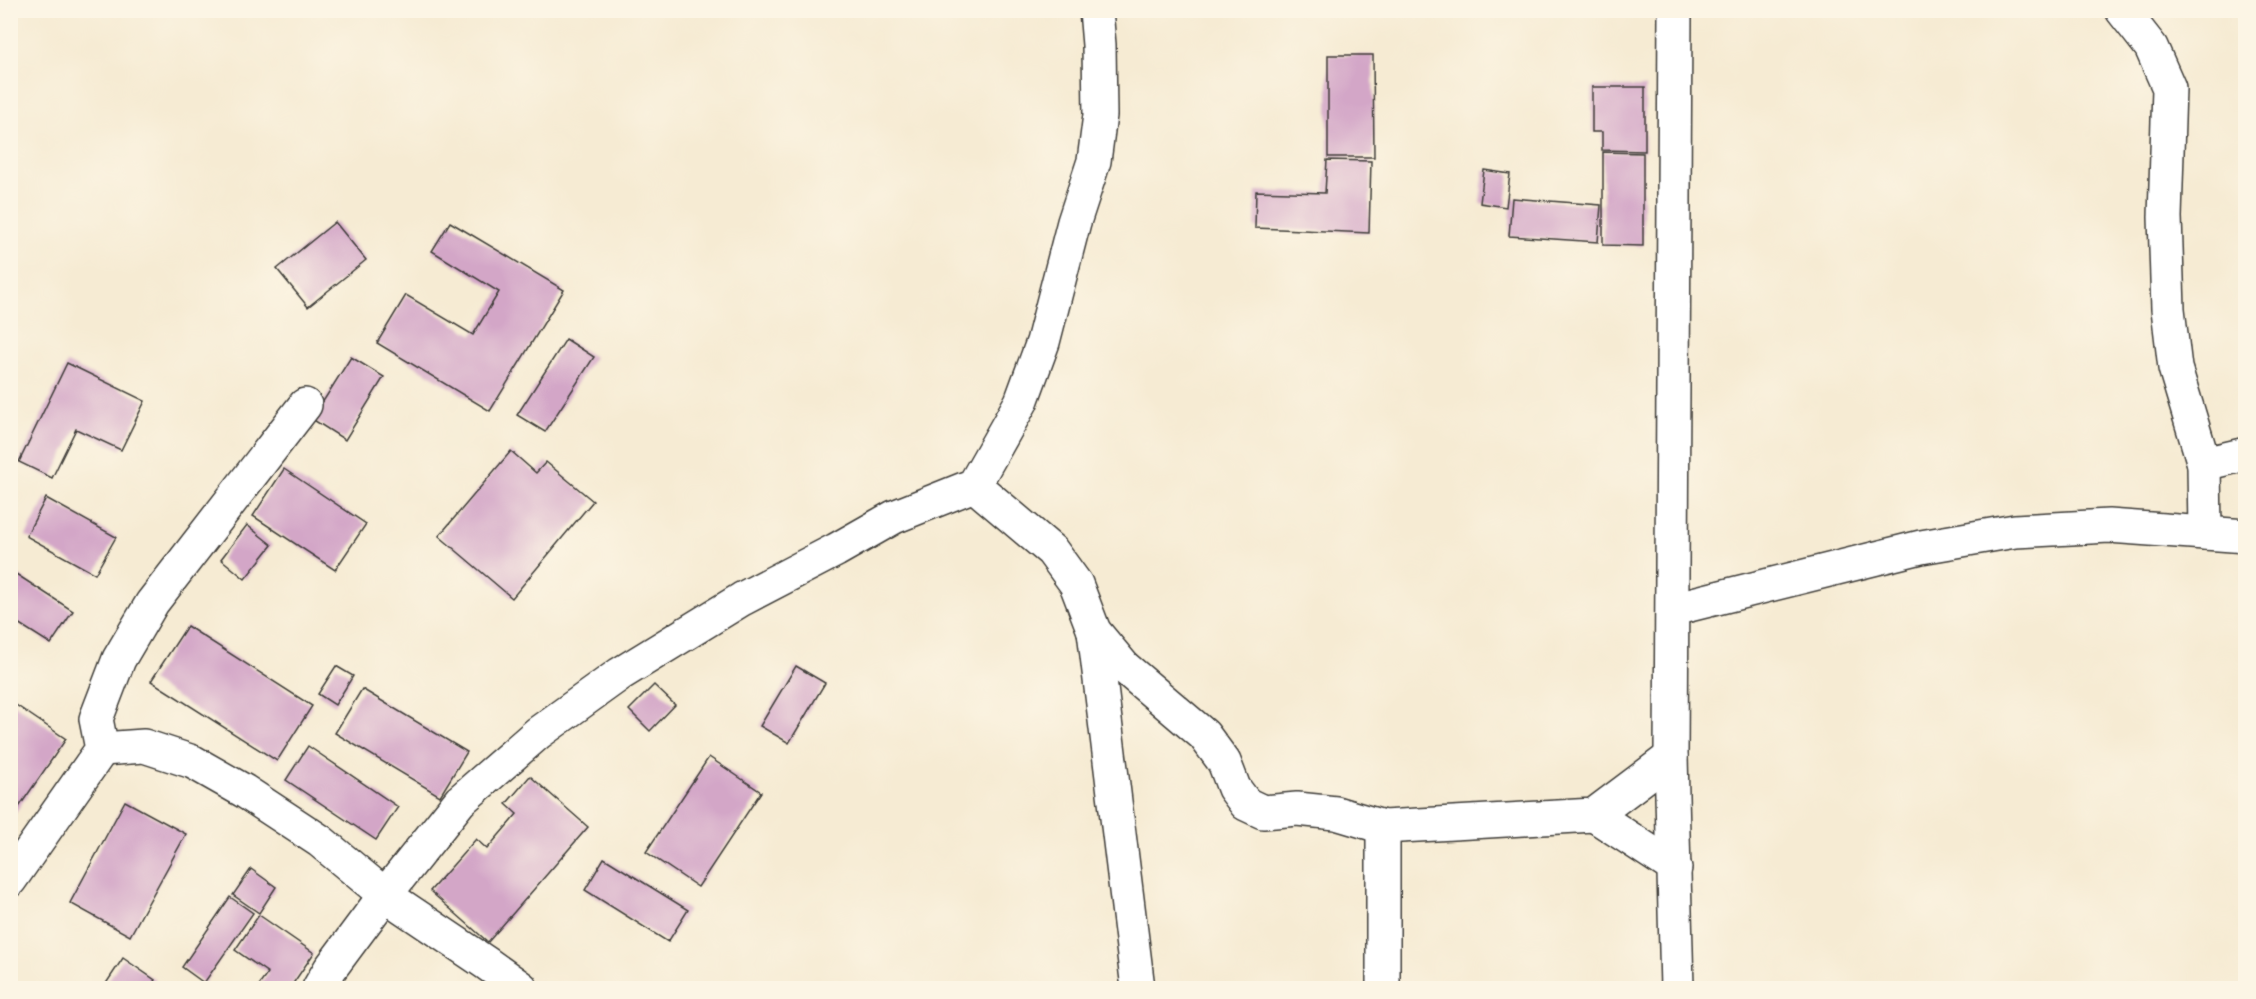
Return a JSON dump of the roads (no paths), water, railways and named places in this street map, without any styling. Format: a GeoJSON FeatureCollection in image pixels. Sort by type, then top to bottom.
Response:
{"type":"FeatureCollection","features":[{"type":"Feature","properties":{"kind":"street"},"geometry":{"type":"LineString","coordinates":[[319,988],[330,969],[385,895],[460,801],[538,732],[620,674],[742,599],[894,517],[974,485],[1021,402],[1043,342],[1074,222],[1094,161],[1100,115],[1096,10]]}},
{"type":"Feature","properties":{"kind":"street"},"geometry":{"type":"LineString","coordinates":[[1675,10],[1671,757],[1677,988]]}},
{"type":"Feature","properties":{"kind":"street"},"geometry":{"type":"LineString","coordinates":[[2122,10],[2151,47],[2169,88],[2165,217],[2168,309],[2175,368],[2204,464],[2205,533]]}},
{"type":"Feature","properties":{"kind":"street"},"geometry":{"type":"LineString","coordinates":[[10,880],[102,749],[96,719],[124,650],[152,603],[305,405]]}},
{"type":"Feature","properties":{"kind":"street"},"geometry":{"type":"LineString","coordinates":[[2204,464],[2246,454]]}},
{"type":"Feature","properties":{"kind":"street"},"geometry":{"type":"LineString","coordinates":[[974,485],[1052,551],[1076,584],[1094,631],[1138,988]]}},
{"type":"Feature","properties":{"kind":"street"},"geometry":{"type":"LineString","coordinates":[[1673,609],[1921,547],[2015,531],[2109,526],[2246,536]]}},
{"type":"Feature","properties":{"kind":"street"},"geometry":{"type":"LineString","coordinates":[[1094,631],[1124,667],[1204,735],[1224,762],[1234,788],[1246,804],[1263,812],[1297,809],[1336,813],[1383,827],[1594,815],[1671,757]]}},
{"type":"Feature","properties":{"kind":"street"},"geometry":{"type":"LineString","coordinates":[[102,749],[144,746],[193,762],[244,791],[320,841],[385,895],[521,988]]}},
{"type":"Feature","properties":{"kind":"street"},"geometry":{"type":"LineString","coordinates":[[1594,815],[1675,868]]}},
{"type":"Feature","properties":{"kind":"street"},"geometry":{"type":"LineString","coordinates":[[1383,827],[1383,988]]}}]}
